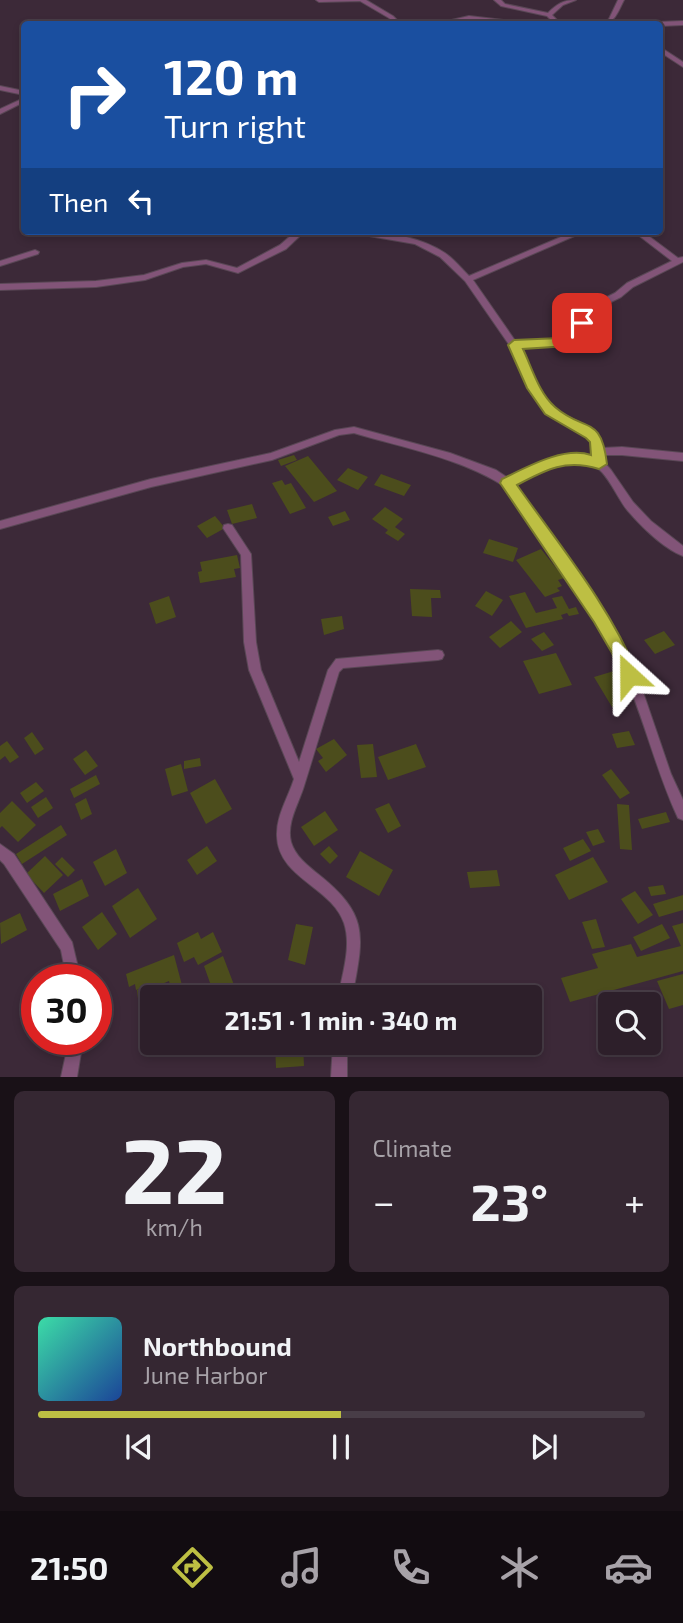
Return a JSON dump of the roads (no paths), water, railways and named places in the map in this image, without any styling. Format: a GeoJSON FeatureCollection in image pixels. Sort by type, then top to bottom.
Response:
{"type":"FeatureCollection","features":[{"type":"Feature","properties":{"kind":"street"},"geometry":{"type":"LineString","coordinates":[[319,0],[360,0],[395,21]]}},
{"type":"Feature","properties":{"kind":"street"},"geometry":{"type":"LineString","coordinates":[[497,0],[503,5],[549,15],[555,21]]}},
{"type":"Feature","properties":{"kind":"street"},"geometry":{"type":"LineString","coordinates":[[549,15],[561,4],[573,0]]}},
{"type":"Feature","properties":{"kind":"street"},"geometry":{"type":"LineString","coordinates":[[609,21],[621,0]]}},
{"type":"Feature","properties":{"kind":"street"},"geometry":{"type":"LineString","coordinates":[[454,21],[470,18],[496,21]]}},
{"type":"Feature","properties":{"kind":"street"},"geometry":{"type":"LineString","coordinates":[[663,24],[683,23]]}},
{"type":"Feature","properties":{"kind":"street"},"geometry":{"type":"LineString","coordinates":[[663,51],[683,65]]}},
{"type":"Feature","properties":{"kind":"street"},"geometry":{"type":"LineString","coordinates":[[0,88],[21,92]]}},
{"type":"Feature","properties":{"kind":"street"},"geometry":{"type":"LineString","coordinates":[[0,112],[21,102]]}},
{"type":"Feature","properties":{"kind":"street"},"geometry":{"type":"LineString","coordinates":[[0,287],[96,284],[145,277],[182,265],[206,262],[238,271],[283,247],[296,235]]}},
{"type":"Feature","properties":{"kind":"street"},"geometry":{"type":"LineString","coordinates":[[376,235],[417,242],[443,255],[468,279],[514,345],[534,388],[550,410],[591,434],[597,441],[622,451]]}},
{"type":"Feature","properties":{"kind":"street"},"geometry":{"type":"LineString","coordinates":[[468,279],[572,235]]}},
{"type":"Feature","properties":{"kind":"street"},"geometry":{"type":"LineString","coordinates":[[514,345],[568,340],[596,306],[679,260],[643,235]]}},
{"type":"Feature","properties":{"kind":"street"},"geometry":{"type":"LineString","coordinates":[[0,264],[35,252]]}},
{"type":"Feature","properties":{"kind":"street"},"geometry":{"type":"LineString","coordinates":[[0,525],[151,482],[272,456],[338,432],[354,430],[447,456],[492,473],[508,483],[600,617],[619,650],[650,726],[671,792],[683,814]]}},
{"type":"Feature","properties":{"kind":"street"},"geometry":{"type":"LineString","coordinates":[[597,441],[599,464],[630,507],[683,552]]}},
{"type":"Feature","properties":{"kind":"street"},"geometry":{"type":"LineString","coordinates":[[598,452],[622,451],[683,457]]}},
{"type":"Feature","properties":{"kind":"street"},"geometry":{"type":"LineString","coordinates":[[508,483],[534,470],[569,459],[581,457],[599,464]]}},
{"type":"Feature","properties":{"kind":"street"},"geometry":{"type":"LineString","coordinates":[[228,528],[246,554],[250,642],[255,670],[300,779]]}},
{"type":"Feature","properties":{"kind":"street"},"geometry":{"type":"LineString","coordinates":[[347,985],[354,938],[349,915],[334,893],[289,856],[283,839],[285,816],[296,797],[334,670],[340,663],[438,654]]}},
{"type":"Feature","properties":{"kind":"street"},"geometry":{"type":"LineString","coordinates":[[0,851],[9,859],[67,947],[71,964]]}},
{"type":"Feature","properties":{"kind":"street"},"geometry":{"type":"LineString","coordinates":[[69,1077],[73,1055]]}},
{"type":"Feature","properties":{"kind":"street"},"geometry":{"type":"LineString","coordinates":[[339,1077],[340,1055]]}}]}
